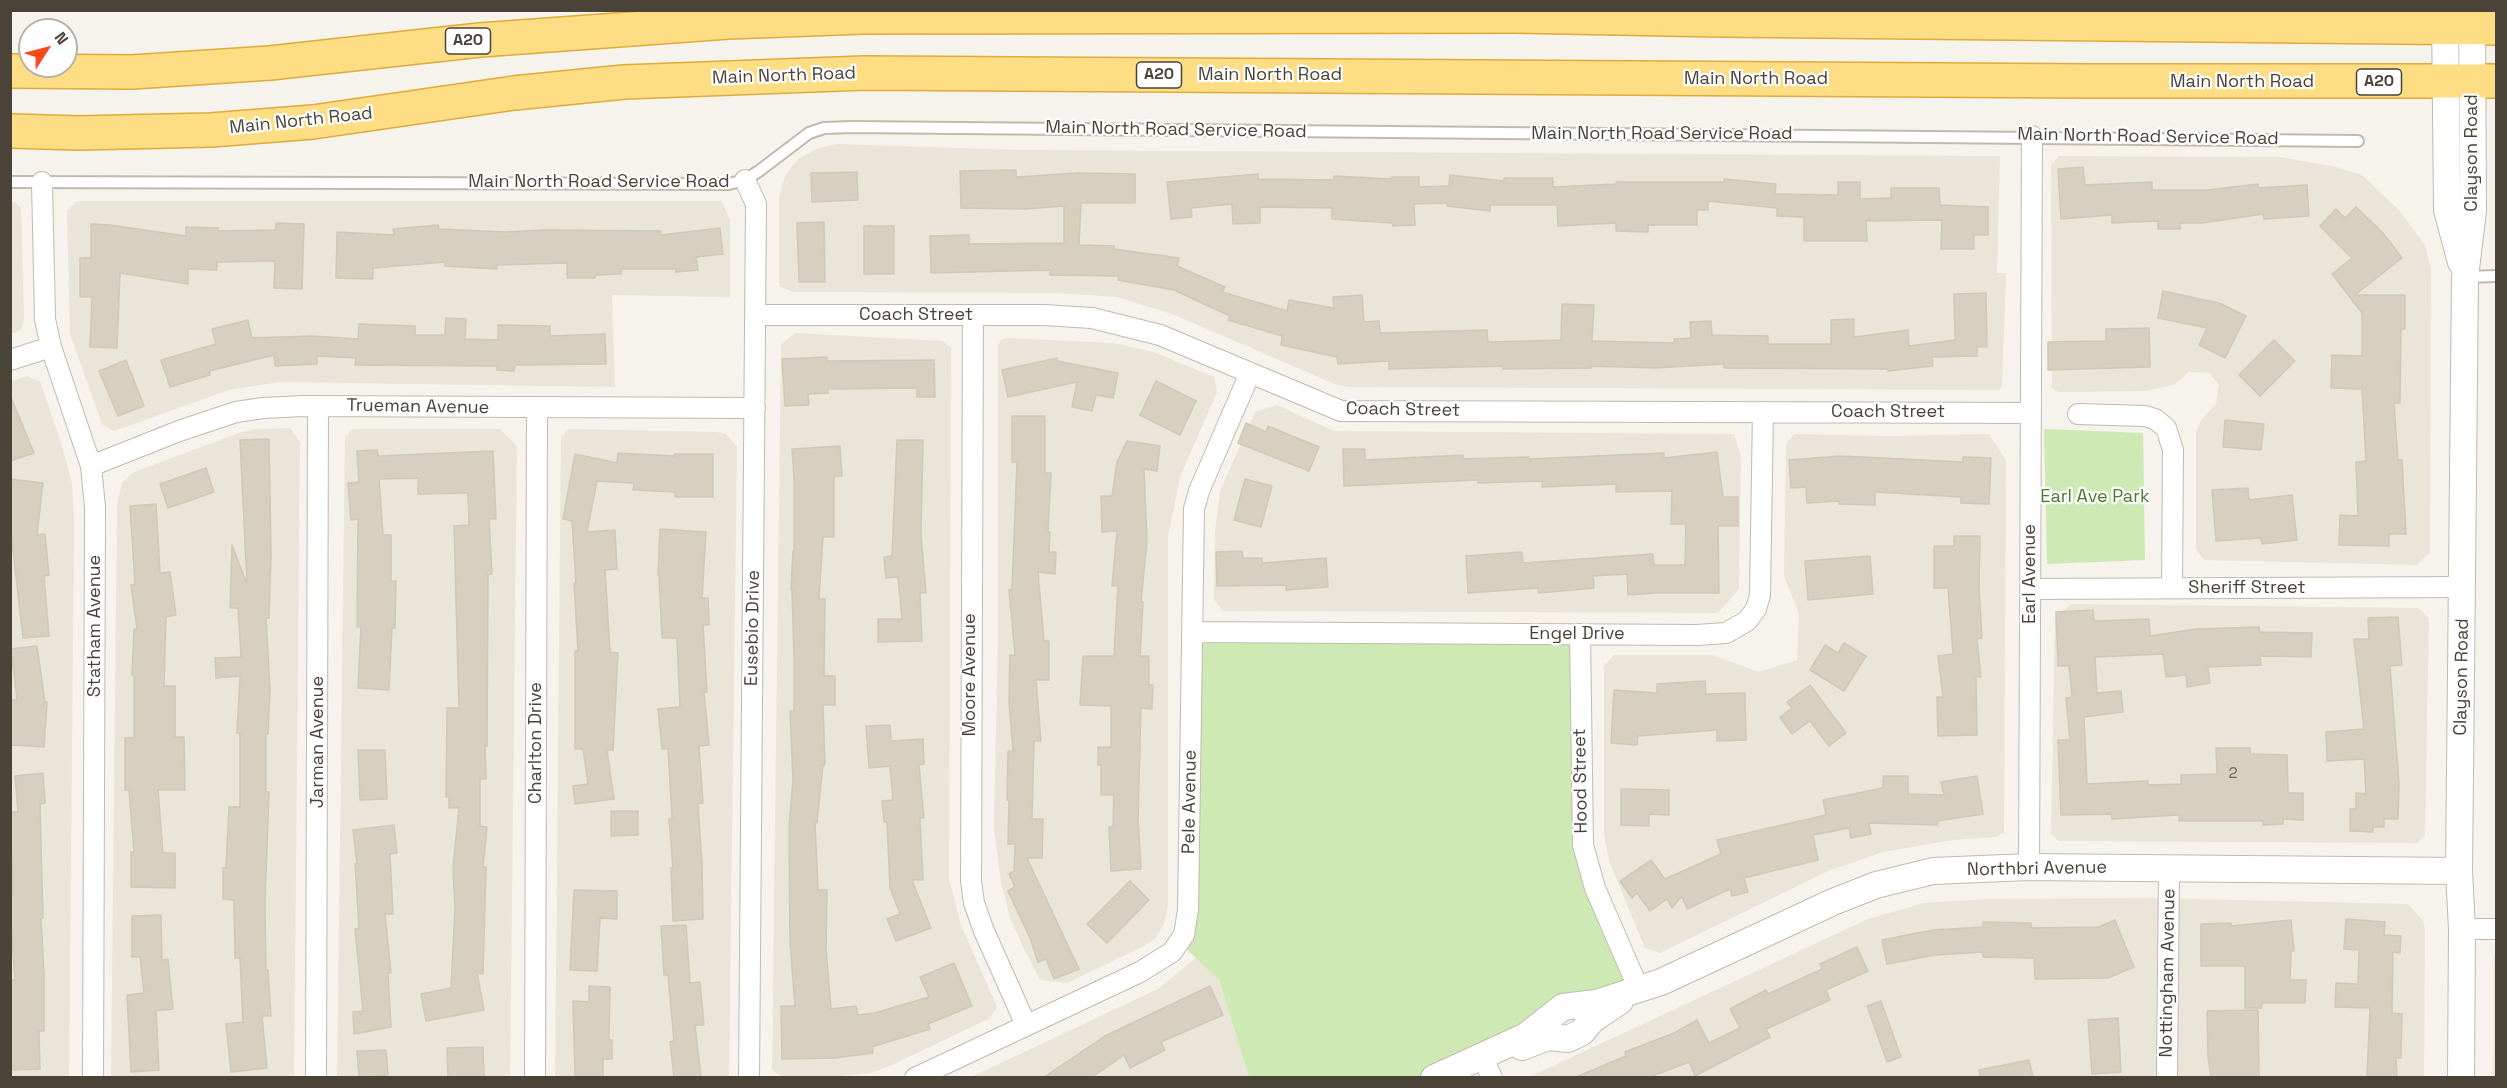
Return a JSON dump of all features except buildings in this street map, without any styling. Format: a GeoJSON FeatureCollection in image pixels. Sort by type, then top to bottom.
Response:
{"type":"FeatureCollection","features":[{"type":"Feature","properties":{"kind":"highway"},"geometry":{"type":"LineString","coordinates":[[2352,26],[2388,10]]}},
{"type":"Feature","properties":{"kind":"highway","name":"A20"},"geometry":{"type":"LineString","coordinates":[[10,71],[132,72],[270,63],[480,40],[728,22],[863,17],[1165,13],[1258,17],[1505,13],[1723,20],[2352,26],[2466,21]]}},
{"type":"Feature","properties":{"kind":"highway","name":"Main North Road"},"geometry":{"type":"LineString","coordinates":[[10,131],[80,133],[211,130],[313,122],[514,93],[624,82],[864,73],[2088,81],[2472,81]]}},
{"type":"Feature","properties":{"kind":"street","name":"Clayson Road"},"geometry":{"type":"LineString","coordinates":[[2461,1077],[2462,929],[2459,871],[2465,277],[2473,211],[2472,81],[2466,21]]}},
{"type":"Feature","properties":{"kind":"street","name":"Earl Avenue"},"geometry":{"type":"LineString","coordinates":[[2029,867],[2032,136]]}},
{"type":"Feature","properties":{"kind":"street","name":"Eusebio Drive"},"geometry":{"type":"LineString","coordinates":[[745,180],[756,204],[749,1077]]}},
{"type":"Feature","properties":{"kind":"street","name":"Statham Avenue"},"geometry":{"type":"LineString","coordinates":[[42,182],[45,319],[51,347],[91,466],[95,507],[93,1077]]}},
{"type":"Feature","properties":{"kind":"street","name":"Coach Street"},"geometry":{"type":"LineString","coordinates":[[756,315],[973,315],[1092,318],[1160,335],[1341,411],[2031,413]]}},
{"type":"Feature","properties":{"kind":"street","name":"Moore Avenue"},"geometry":{"type":"LineString","coordinates":[[973,315],[971,881],[974,903],[984,931],[1026,1025]]}},
{"type":"Feature","properties":{"kind":"street"},"geometry":{"type":"LineString","coordinates":[[10,360],[51,347]]}},
{"type":"Feature","properties":{"kind":"street","name":"Pele Avenue"},"geometry":{"type":"LineString","coordinates":[[915,1077],[1140,972],[1172,952],[1184,935],[1188,910],[1194,509],[1199,491],[1250,373]]}},
{"type":"Feature","properties":{"kind":"street","name":"Trueman Avenue"},"geometry":{"type":"LineString","coordinates":[[91,466],[179,431],[236,412],[318,406],[755,408]]}},
{"type":"Feature","properties":{"kind":"street","name":"Jarman Avenue"},"geometry":{"type":"LineString","coordinates":[[316,1077],[319,843],[318,406]]}},
{"type":"Feature","properties":{"kind":"street","name":"Charlton Drive"},"geometry":{"type":"LineString","coordinates":[[535,1077],[537,408]]}},
{"type":"Feature","properties":{"kind":"street","name":"Engel Drive"},"geometry":{"type":"LineString","coordinates":[[1192,632],[1726,633],[1747,621],[1756,609],[1760,596],[1764,412]]}},
{"type":"Feature","properties":{"kind":"street"},"geometry":{"type":"LineString","coordinates":[[2078,414],[2145,416],[2155,419],[2166,429],[2173,450],[2172,588]]}},
{"type":"Feature","properties":{"kind":"street","name":"Sheriff Street"},"geometry":{"type":"LineString","coordinates":[[2030,589],[2463,587]]}},
{"type":"Feature","properties":{"kind":"street","name":"Hood Street"},"geometry":{"type":"LineString","coordinates":[[1580,634],[1582,845],[1595,888],[1639,990]]}},
{"type":"Feature","properties":{"kind":"street","name":"Northbri Avenue"},"geometry":{"type":"LineString","coordinates":[[1434,1077],[1482,1070],[1531,1042],[1548,1037],[1568,1039],[1582,1032],[1610,1007],[1639,990],[1661,982],[1833,902],[1876,885],[1933,871],[2029,867],[2459,871]]}},
{"type":"Feature","properties":{"kind":"street","name":"Nottingham Avenue"},"geometry":{"type":"LineString","coordinates":[[2166,1077],[2169,868]]}},
{"type":"Feature","properties":{"kind":"street"},"geometry":{"type":"LineString","coordinates":[[2462,929],[2496,929]]}},
{"type":"Feature","properties":{"kind":"lane","name":"Main North Road Service Road"},"geometry":{"type":"LineString","coordinates":[[10,182],[729,184],[745,180],[809,133],[824,128],[2032,136],[2358,141]]}},
{"type":"Feature","properties":{"kind":"lane"},"geometry":{"type":"LineString","coordinates":[[2465,277],[2496,276]]}},
{"type":"Feature","properties":{"kind":"shaded area"},"geometry":{"type":"Polygon","coordinates":[[[837,144],[1022,150],[2000,156],[1997,273],[2006,273],[2002,387],[1999,390],[1350,387],[1337,385],[1172,314],[1117,297],[1057,293],[793,292],[779,286],[779,197],[785,176],[798,159],[816,149],[837,144]]]}},
{"type":"Feature","properties":{"kind":"shaded area"},"geometry":{"type":"Polygon","coordinates":[[[2059,156],[2280,157],[2336,167],[2362,175],[2399,210],[2425,245],[2431,269],[2430,552],[2417,565],[2204,560],[2196,549],[2196,433],[2201,420],[2216,404],[2219,385],[2209,373],[2189,372],[2175,384],[2146,391],[2058,392],[2052,388],[2051,165],[2059,156]]]}},
{"type":"Feature","properties":{"kind":"shaded area"},"geometry":{"type":"Polygon","coordinates":[[[77,201],[721,201],[730,219],[730,297],[612,295],[615,387],[279,382],[229,390],[114,431],[102,424],[70,334],[67,211],[77,201]]]}},
{"type":"Feature","properties":{"kind":"shaded area"},"geometry":{"type":"Polygon","coordinates":[[[10,202],[15,202],[21,208],[24,319],[21,330],[11,334],[10,202]]]}},
{"type":"Feature","properties":{"kind":"shaded area"},"geometry":{"type":"Polygon","coordinates":[[[796,333],[943,341],[951,348],[949,879],[961,925],[997,1007],[990,1018],[871,1073],[833,1077],[783,1078],[772,1070],[781,344],[796,333]]]}},
{"type":"Feature","properties":{"kind":"shaded area"},"geometry":{"type":"Polygon","coordinates":[[[1007,338],[1114,343],[1153,352],[1214,377],[1217,392],[1180,477],[1168,536],[1168,905],[1165,921],[1156,938],[1144,946],[1067,983],[1040,980],[1024,949],[1010,917],[1001,882],[994,828],[998,632],[998,346],[1001,340],[1007,338]]]}},
{"type":"Feature","properties":{"kind":"shaded area"},"geometry":{"type":"Polygon","coordinates":[[[27,376],[40,381],[72,483],[74,525],[69,1077],[11,1077],[10,382],[27,376]]]}},
{"type":"Feature","properties":{"kind":"shaded area"},"geometry":{"type":"Polygon","coordinates":[[[1277,405],[1334,431],[1734,434],[1741,457],[1739,589],[1718,613],[1223,611],[1214,600],[1215,532],[1220,491],[1255,412],[1277,405]]]}},
{"type":"Feature","properties":{"kind":"shaded area"},"geometry":{"type":"Polygon","coordinates":[[[290,428],[300,442],[294,1077],[111,1078],[117,505],[122,483],[134,472],[239,433],[255,429],[290,428]]]}},
{"type":"Feature","properties":{"kind":"shaded area"},"geometry":{"type":"Polygon","coordinates":[[[353,429],[500,429],[517,446],[510,1077],[337,1078],[345,437],[353,429]]]}},
{"type":"Feature","properties":{"kind":"shaded area"},"geometry":{"type":"Polygon","coordinates":[[[569,429],[717,432],[726,434],[737,447],[729,1077],[555,1078],[561,437],[569,429]]]}},
{"type":"Feature","properties":{"kind":"shaded area"},"geometry":{"type":"Polygon","coordinates":[[[1794,434],[1888,436],[1989,434],[2006,460],[2004,832],[1997,837],[1953,840],[1883,852],[1826,872],[1660,953],[1645,948],[1609,861],[1604,834],[1604,666],[1614,655],[1712,655],[1759,672],[1797,660],[1799,614],[1784,576],[1786,444],[1794,434]]]}},
{"type":"Feature","properties":{"kind":"shaded area"},"geometry":{"type":"Polygon","coordinates":[[[2071,604],[2418,608],[2429,618],[2425,835],[2417,843],[2058,841],[2051,833],[2055,617],[2071,604]]]}},
{"type":"Feature","properties":{"kind":"shaded area"},"geometry":{"type":"Polygon","coordinates":[[[2153,898],[2408,904],[2423,921],[2425,930],[2424,1077],[1527,1078],[1868,919],[1924,903],[1987,899],[2153,898]]]}},
{"type":"Feature","properties":{"kind":"shaded area"},"geometry":{"type":"Polygon","coordinates":[[[2496,955],[2496,1077],[2493,1078],[2494,958],[2496,955]]]}},
{"type":"Feature","properties":{"kind":"shaded area"},"geometry":{"type":"Polygon","coordinates":[[[1197,957],[1219,980],[1249,1077],[969,1078],[1158,989],[1197,957]]]}},
{"type":"Feature","properties":{"kind":"green space","name":"Earl Ave Park"},"geometry":{"type":"Polygon","coordinates":[[[2044,429],[2143,433],[2145,560],[2047,564],[2044,429]]]}},
{"type":"Feature","properties":{"kind":"green space"},"geometry":{"type":"Polygon","coordinates":[[[1192,632],[1580,634],[1581,822],[1639,990],[1596,1003],[1434,1077],[1249,1077],[1219,980],[1180,943],[1192,632]]]}}]}
